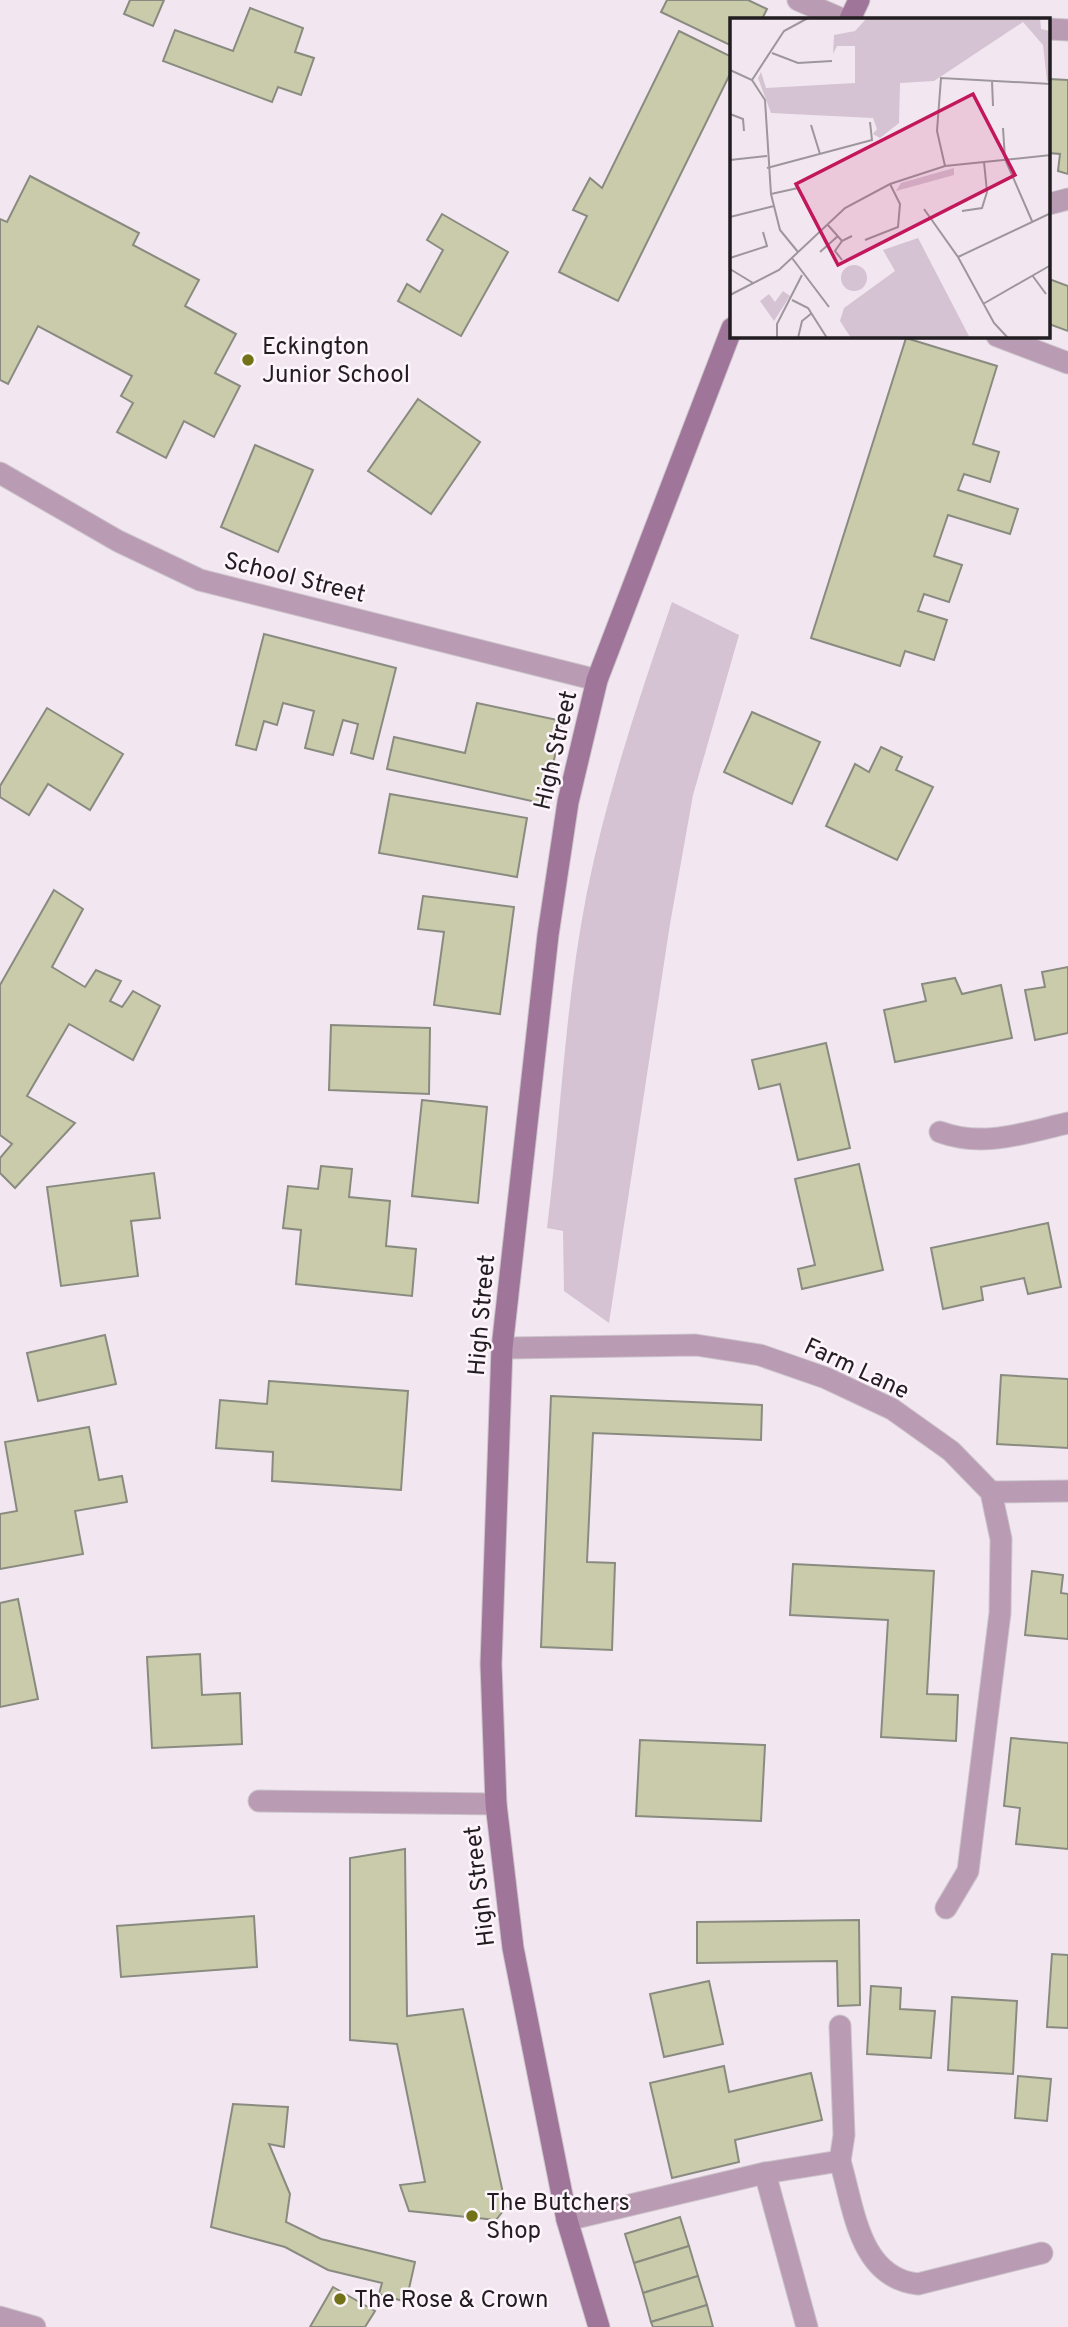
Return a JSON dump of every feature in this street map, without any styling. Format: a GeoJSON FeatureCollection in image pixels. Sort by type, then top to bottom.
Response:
{"type":"FeatureCollection","features":[{"type":"Feature","properties":{"kind":"main road"},"geometry":{"type":"LineString","coordinates":[[850,18],[859,0]]}},
{"type":"Feature","properties":{"kind":"main road","name":"High Street"},"geometry":{"type":"LineString","coordinates":[[599,2327],[567,2220],[513,1948],[496,1804],[491,1664],[502,1348],[548,935],[568,802],[597,680],[730,333]]}},
{"type":"Feature","properties":{"kind":"street"},"geometry":{"type":"LineString","coordinates":[[798,0],[840,18]]}},
{"type":"Feature","properties":{"kind":"street"},"geometry":{"type":"LineString","coordinates":[[1050,29],[1068,30]]}},
{"type":"Feature","properties":{"kind":"street"},"geometry":{"type":"LineString","coordinates":[[1050,204],[1068,199]]}},
{"type":"Feature","properties":{"kind":"street"},"geometry":{"type":"LineString","coordinates":[[1001,338],[1068,363]]}},
{"type":"Feature","properties":{"kind":"street","name":"School Street"},"geometry":{"type":"LineString","coordinates":[[0,473],[118,541],[200,580],[597,680]]}},
{"type":"Feature","properties":{"kind":"street"},"geometry":{"type":"LineString","coordinates":[[940,1132],[961,1140],[995,1140],[1068,1123]]}},
{"type":"Feature","properties":{"kind":"street","name":"Farm Lane"},"geometry":{"type":"LineString","coordinates":[[502,1348],[696,1345],[761,1355],[826,1378],[892,1409],[951,1451],[991,1492]]}},
{"type":"Feature","properties":{"kind":"street"},"geometry":{"type":"LineString","coordinates":[[946,1908],[968,1871],[1000,1613],[1002,1539],[991,1492],[1068,1491]]}},
{"type":"Feature","properties":{"kind":"street"},"geometry":{"type":"LineString","coordinates":[[259,1801],[496,1804]]}},
{"type":"Feature","properties":{"kind":"street"},"geometry":{"type":"LineString","coordinates":[[840,2026],[844,2135],[840,2161],[867,2251],[887,2274],[901,2282],[918,2284],[1042,2253]]}},
{"type":"Feature","properties":{"kind":"street"},"geometry":{"type":"LineString","coordinates":[[567,2220],[765,2173],[840,2161]]}},
{"type":"Feature","properties":{"kind":"street"},"geometry":{"type":"LineString","coordinates":[[765,2173],[807,2327]]}},
{"type":"Feature","properties":{"kind":"street"},"geometry":{"type":"LineString","coordinates":[[0,2317],[35,2327]]}},
{"type":"Feature","properties":{"kind":"shaded area"},"geometry":{"type":"Polygon","coordinates":[[[672,602],[739,635],[693,795],[670,924],[609,1323],[564,1291],[563,1231],[547,1228],[568,1018],[587,892],[614,782],[672,602]]]}},
{"type":"Feature","properties":{"kind":"building"},"geometry":{"type":"Polygon","coordinates":[[[130,0],[164,0],[153,26],[124,14],[130,0]]]}},
{"type":"Feature","properties":{"kind":"building"},"geometry":{"type":"Polygon","coordinates":[[[667,0],[748,0],[767,9],[762,18],[730,18],[730,45],[661,12],[667,0]]]}},
{"type":"Feature","properties":{"kind":"building"},"geometry":{"type":"Polygon","coordinates":[[[250,8],[303,28],[295,52],[314,58],[301,95],[278,87],[272,102],[163,61],[175,30],[233,51],[250,8]]]}},
{"type":"Feature","properties":{"kind":"building"},"geometry":{"type":"Polygon","coordinates":[[[679,31],[730,56],[730,74],[618,301],[559,272],[587,216],[573,210],[590,178],[602,188],[679,31]]]}},
{"type":"Feature","properties":{"kind":"building"},"geometry":{"type":"Polygon","coordinates":[[[1050,79],[1068,80],[1068,174],[1058,171],[1060,154],[1050,153],[1050,79]]]}},
{"type":"Feature","properties":{"kind":"building","name":"Eckington Junior School"},"geometry":{"type":"Polygon","coordinates":[[[30,176],[139,233],[133,245],[199,280],[185,306],[236,334],[215,373],[240,386],[214,437],[184,421],[166,458],[117,432],[133,403],[121,396],[132,376],[38,326],[8,384],[0,380],[0,219],[7,222],[30,176]]]}},
{"type":"Feature","properties":{"kind":"building"},"geometry":{"type":"Polygon","coordinates":[[[442,214],[508,252],[461,336],[398,301],[407,284],[420,292],[443,250],[427,240],[442,214]]]}},
{"type":"Feature","properties":{"kind":"building"},"geometry":{"type":"Polygon","coordinates":[[[1050,279],[1068,286],[1068,331],[1050,324],[1050,279]]]}},
{"type":"Feature","properties":{"kind":"building"},"geometry":{"type":"Polygon","coordinates":[[[906,338],[997,366],[973,444],[999,452],[990,482],[964,474],[958,490],[1018,509],[1010,534],[948,515],[934,556],[962,565],[949,602],[924,594],[918,611],[947,620],[934,660],[905,651],[900,666],[811,638],[906,338]]]}},
{"type":"Feature","properties":{"kind":"building"},"geometry":{"type":"Polygon","coordinates":[[[418,399],[480,442],[431,514],[368,471],[418,399]]]}},
{"type":"Feature","properties":{"kind":"building"},"geometry":{"type":"Polygon","coordinates":[[[255,445],[313,470],[278,552],[221,527],[255,445]]]}},
{"type":"Feature","properties":{"kind":"building"},"geometry":{"type":"Polygon","coordinates":[[[264,634],[396,668],[373,759],[351,753],[358,724],[343,720],[333,755],[305,748],[314,711],[283,703],[277,725],[264,721],[256,750],[236,745],[264,634]]]}},
{"type":"Feature","properties":{"kind":"building"},"geometry":{"type":"Polygon","coordinates":[[[477,703],[562,721],[545,804],[387,769],[394,737],[465,753],[477,703]]]}},
{"type":"Feature","properties":{"kind":"building"},"geometry":{"type":"Polygon","coordinates":[[[47,708],[123,754],[90,810],[48,784],[29,815],[0,797],[0,786],[47,708]]]}},
{"type":"Feature","properties":{"kind":"building"},"geometry":{"type":"Polygon","coordinates":[[[752,712],[820,742],[792,804],[724,772],[752,712]]]}},
{"type":"Feature","properties":{"kind":"building"},"geometry":{"type":"Polygon","coordinates":[[[881,747],[902,757],[896,770],[933,787],[897,860],[826,826],[855,764],[869,772],[881,747]]]}},
{"type":"Feature","properties":{"kind":"building"},"geometry":{"type":"Polygon","coordinates":[[[390,794],[527,818],[517,877],[379,853],[390,794]]]}},
{"type":"Feature","properties":{"kind":"building"},"geometry":{"type":"Polygon","coordinates":[[[54,890],[83,909],[52,967],[85,987],[96,970],[121,981],[110,1001],[122,1007],[133,991],[160,1006],[133,1060],[69,1024],[27,1096],[75,1123],[15,1188],[0,1173],[0,1158],[12,1144],[0,1135],[0,985],[54,890]]]}},
{"type":"Feature","properties":{"kind":"building"},"geometry":{"type":"Polygon","coordinates":[[[423,896],[514,907],[500,1014],[434,1005],[444,932],[418,929],[423,896]]]}},
{"type":"Feature","properties":{"kind":"building"},"geometry":{"type":"Polygon","coordinates":[[[1068,967],[1068,1033],[1035,1040],[1025,990],[1045,987],[1042,972],[1068,967]]]}},
{"type":"Feature","properties":{"kind":"building"},"geometry":{"type":"Polygon","coordinates":[[[955,978],[962,994],[1001,985],[1012,1038],[895,1062],[884,1010],[926,1001],[922,984],[955,978]]]}},
{"type":"Feature","properties":{"kind":"building"},"geometry":{"type":"Polygon","coordinates":[[[331,1025],[430,1028],[429,1094],[329,1090],[331,1025]]]}},
{"type":"Feature","properties":{"kind":"building"},"geometry":{"type":"Polygon","coordinates":[[[826,1043],[850,1148],[798,1160],[780,1084],[759,1089],[752,1060],[826,1043]]]}},
{"type":"Feature","properties":{"kind":"building"},"geometry":{"type":"Polygon","coordinates":[[[422,1100],[487,1107],[478,1203],[412,1196],[422,1100]]]}},
{"type":"Feature","properties":{"kind":"building"},"geometry":{"type":"Polygon","coordinates":[[[859,1164],[883,1270],[802,1289],[798,1269],[815,1265],[795,1179],[859,1164]]]}},
{"type":"Feature","properties":{"kind":"building"},"geometry":{"type":"Polygon","coordinates":[[[321,1166],[352,1169],[349,1197],[390,1201],[386,1246],[416,1249],[412,1296],[296,1284],[301,1230],[283,1228],[288,1186],[318,1189],[321,1166]]]}},
{"type":"Feature","properties":{"kind":"building"},"geometry":{"type":"Polygon","coordinates":[[[154,1173],[160,1218],[131,1221],[138,1276],[61,1286],[47,1187],[154,1173]]]}},
{"type":"Feature","properties":{"kind":"building"},"geometry":{"type":"Polygon","coordinates":[[[1048,1223],[1061,1287],[1028,1294],[1024,1278],[981,1287],[983,1300],[943,1309],[931,1248],[1048,1223]]]}},
{"type":"Feature","properties":{"kind":"building"},"geometry":{"type":"Polygon","coordinates":[[[105,1335],[116,1384],[38,1401],[27,1353],[105,1335]]]}},
{"type":"Feature","properties":{"kind":"building"},"geometry":{"type":"Polygon","coordinates":[[[1001,1375],[1068,1379],[1068,1448],[997,1444],[1001,1375]]]}},
{"type":"Feature","properties":{"kind":"building"},"geometry":{"type":"Polygon","coordinates":[[[269,1381],[408,1391],[401,1490],[272,1481],[273,1452],[216,1448],[220,1400],[267,1404],[269,1381]]]}},
{"type":"Feature","properties":{"kind":"building"},"geometry":{"type":"Polygon","coordinates":[[[551,1396],[762,1405],[761,1440],[593,1433],[587,1562],[615,1563],[612,1650],[541,1647],[551,1396]]]}},
{"type":"Feature","properties":{"kind":"building"},"geometry":{"type":"Polygon","coordinates":[[[89,1427],[99,1480],[122,1476],[127,1502],[75,1511],[83,1554],[0,1569],[0,1514],[17,1511],[5,1442],[89,1427]]]}},
{"type":"Feature","properties":{"kind":"building"},"geometry":{"type":"Polygon","coordinates":[[[793,1564],[934,1571],[927,1694],[958,1695],[956,1741],[881,1737],[888,1620],[790,1615],[793,1564]]]}},
{"type":"Feature","properties":{"kind":"building"},"geometry":{"type":"Polygon","coordinates":[[[1032,1571],[1063,1575],[1061,1593],[1068,1594],[1068,1639],[1025,1635],[1032,1571]]]}},
{"type":"Feature","properties":{"kind":"building"},"geometry":{"type":"Polygon","coordinates":[[[18,1599],[38,1699],[0,1707],[0,1603],[18,1599]]]}},
{"type":"Feature","properties":{"kind":"building"},"geometry":{"type":"Polygon","coordinates":[[[200,1654],[202,1695],[240,1693],[242,1744],[152,1748],[147,1657],[200,1654]]]}},
{"type":"Feature","properties":{"kind":"building"},"geometry":{"type":"Polygon","coordinates":[[[1011,1738],[1068,1743],[1068,1849],[1016,1844],[1020,1808],[1004,1806],[1011,1738]]]}},
{"type":"Feature","properties":{"kind":"building"},"geometry":{"type":"Polygon","coordinates":[[[640,1740],[765,1745],[761,1821],[636,1816],[640,1740]]]}},
{"type":"Feature","properties":{"kind":"building"},"geometry":{"type":"Polygon","coordinates":[[[405,1849],[407,2016],[463,2009],[506,2207],[496,2220],[409,2211],[400,2185],[425,2182],[397,2044],[350,2040],[350,1858],[405,1849]]]}},
{"type":"Feature","properties":{"kind":"building"},"geometry":{"type":"Polygon","coordinates":[[[254,1916],[257,1967],[121,1977],[117,1926],[254,1916]]]}},
{"type":"Feature","properties":{"kind":"building"},"geometry":{"type":"Polygon","coordinates":[[[859,1920],[860,2005],[838,2006],[837,1961],[697,1963],[697,1922],[859,1920]]]}},
{"type":"Feature","properties":{"kind":"building"},"geometry":{"type":"Polygon","coordinates":[[[1052,1954],[1068,1955],[1068,2028],[1047,2027],[1052,1954]]]}},
{"type":"Feature","properties":{"kind":"building"},"geometry":{"type":"Polygon","coordinates":[[[709,1981],[723,2044],[664,2057],[650,1994],[709,1981]]]}},
{"type":"Feature","properties":{"kind":"building"},"geometry":{"type":"Polygon","coordinates":[[[871,1986],[901,1988],[900,2009],[935,2011],[931,2058],[867,2054],[871,1986]]]}},
{"type":"Feature","properties":{"kind":"building"},"geometry":{"type":"Polygon","coordinates":[[[952,1997],[1017,2001],[1013,2074],[948,2070],[952,1997]]]}},
{"type":"Feature","properties":{"kind":"building"},"geometry":{"type":"Polygon","coordinates":[[[724,2066],[729,2092],[811,2073],[822,2120],[735,2140],[739,2162],[672,2178],[650,2083],[724,2066]]]}},
{"type":"Feature","properties":{"kind":"building"},"geometry":{"type":"Polygon","coordinates":[[[1018,2076],[1051,2079],[1047,2121],[1015,2118],[1018,2076]]]}},
{"type":"Feature","properties":{"kind":"building"},"geometry":{"type":"Polygon","coordinates":[[[233,2104],[288,2107],[284,2147],[269,2144],[290,2194],[286,2222],[321,2239],[415,2262],[406,2302],[379,2294],[382,2283],[328,2270],[285,2247],[211,2227],[233,2104]]]}},
{"type":"Feature","properties":{"kind":"building"},"geometry":{"type":"Polygon","coordinates":[[[680,2217],[689,2246],[634,2263],[625,2234],[680,2217]]]}},
{"type":"Feature","properties":{"kind":"building"},"geometry":{"type":"Polygon","coordinates":[[[689,2246],[698,2276],[643,2293],[634,2263],[689,2246]]]}},
{"type":"Feature","properties":{"kind":"building"},"geometry":{"type":"Polygon","coordinates":[[[698,2276],[707,2305],[651,2322],[643,2293],[698,2276]]]}},
{"type":"Feature","properties":{"kind":"building","name":"The Rose & Crown"},"geometry":{"type":"Polygon","coordinates":[[[333,2287],[375,2311],[365,2327],[310,2327],[333,2287]]]}},
{"type":"Feature","properties":{"kind":"building"},"geometry":{"type":"Polygon","coordinates":[[[707,2305],[713,2327],[653,2327],[651,2322],[707,2305]]]}},
{"type":"Feature","properties":{"kind":"place","name":"Eckington Junior School"},"geometry":{"type":"Point","coordinates":[248,360]}},
{"type":"Feature","properties":{"kind":"place","name":"The Butchers Shop"},"geometry":{"type":"Point","coordinates":[472,2216]}},
{"type":"Feature","properties":{"kind":"place","name":"The Rose & Crown"},"geometry":{"type":"Point","coordinates":[340,2299]}}]}
